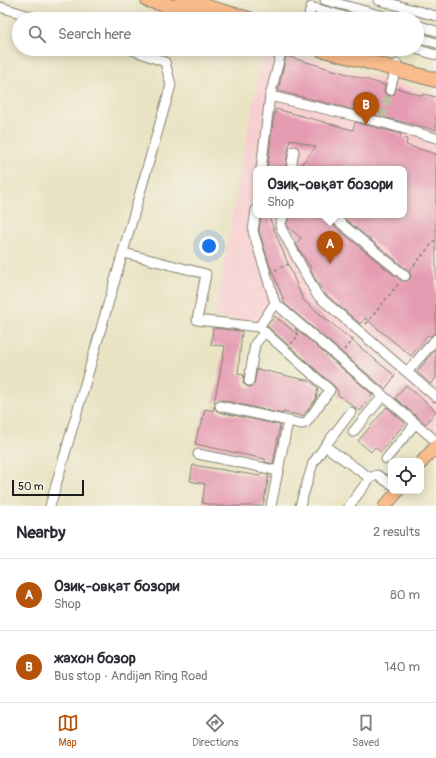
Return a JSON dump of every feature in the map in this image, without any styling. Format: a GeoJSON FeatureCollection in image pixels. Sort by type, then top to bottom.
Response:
{"type":"FeatureCollection","features":[{"type":"Feature","properties":{"kind":"highway"},"geometry":{"type":"LineString","coordinates":[[148,0],[190,12]]}},
{"type":"Feature","properties":{"kind":"highway"},"geometry":{"type":"LineString","coordinates":[[182,0],[224,12]]}},
{"type":"Feature","properties":{"kind":"highway"},"geometry":{"type":"LineString","coordinates":[[352,56],[397,66],[436,72]]}},
{"type":"Feature","properties":{"kind":"highway"},"geometry":{"type":"LineString","coordinates":[[370,56],[436,80]]}},
{"type":"Feature","properties":{"kind":"main road"},"geometry":{"type":"LineString","coordinates":[[424,460],[436,446]]}},
{"type":"Feature","properties":{"kind":"main road"},"geometry":{"type":"LineString","coordinates":[[385,506],[395,494]]}},
{"type":"Feature","properties":{"kind":"lane"},"geometry":{"type":"LineString","coordinates":[[324,0],[368,12]]}},
{"type":"Feature","properties":{"kind":"lane"},"geometry":{"type":"LineString","coordinates":[[378,0],[422,12]]}},
{"type":"Feature","properties":{"kind":"lane"},"geometry":{"type":"LineString","coordinates":[[0,7],[17,12]]}},
{"type":"Feature","properties":{"kind":"lane"},"geometry":{"type":"LineString","coordinates":[[310,12],[311,7],[328,12]]}},
{"type":"Feature","properties":{"kind":"lane"},"geometry":{"type":"LineString","coordinates":[[424,13],[436,16]]}},
{"type":"Feature","properties":{"kind":"lane"},"geometry":{"type":"LineString","coordinates":[[424,27],[436,31]]}},
{"type":"Feature","properties":{"kind":"lane"},"geometry":{"type":"LineString","coordinates":[[424,39],[436,43]]}},
{"type":"Feature","properties":{"kind":"lane"},"geometry":{"type":"LineString","coordinates":[[424,51],[436,55]]}},
{"type":"Feature","properties":{"kind":"lane"},"geometry":{"type":"LineString","coordinates":[[50,506],[172,86],[164,62],[148,56]]}},
{"type":"Feature","properties":{"kind":"lane"},"geometry":{"type":"LineString","coordinates":[[261,166],[270,96],[280,56]]}},
{"type":"Feature","properties":{"kind":"lane"},"geometry":{"type":"LineString","coordinates":[[390,90],[397,66]]}},
{"type":"Feature","properties":{"kind":"lane"},"geometry":{"type":"LineString","coordinates":[[270,96],[381,120],[436,138]]}},
{"type":"Feature","properties":{"kind":"lane"},"geometry":{"type":"LineString","coordinates":[[292,166],[294,151]]}},
{"type":"Feature","properties":{"kind":"lane"},"geometry":{"type":"LineString","coordinates":[[255,218],[253,231],[275,303],[436,441]]}},
{"type":"Feature","properties":{"kind":"lane"},"geometry":{"type":"LineString","coordinates":[[283,218],[280,225],[317,295],[436,396]]}},
{"type":"Feature","properties":{"kind":"lane"},"geometry":{"type":"LineString","coordinates":[[335,218],[405,276]]}},
{"type":"Feature","properties":{"kind":"lane"},"geometry":{"type":"LineString","coordinates":[[124,253],[206,274],[197,320],[262,329],[330,390],[306,423],[302,424],[220,406]]}},
{"type":"Feature","properties":{"kind":"lane"},"geometry":{"type":"LineString","coordinates":[[249,381],[255,344],[275,303]]}},
{"type":"Feature","properties":{"kind":"lane"},"geometry":{"type":"LineString","coordinates":[[407,372],[436,339]]}},
{"type":"Feature","properties":{"kind":"lane"},"geometry":{"type":"LineString","coordinates":[[354,432],[383,396]]}},
{"type":"Feature","properties":{"kind":"lane"},"geometry":{"type":"LineString","coordinates":[[300,506],[313,463],[351,412]]}},
{"type":"Feature","properties":{"kind":"lane"},"geometry":{"type":"LineString","coordinates":[[272,506],[288,421]]}},
{"type":"Feature","properties":{"kind":"lane"},"geometry":{"type":"LineString","coordinates":[[386,459],[415,424]]}},
{"type":"Feature","properties":{"kind":"lane"},"geometry":{"type":"LineString","coordinates":[[325,446],[370,478]]}},
{"type":"Feature","properties":{"kind":"lane"},"geometry":{"type":"LineString","coordinates":[[198,454],[279,471]]}},
{"type":"Feature","properties":{"kind":"lane"},"geometry":{"type":"LineString","coordinates":[[349,506],[370,478],[377,475],[388,482]]}},
{"type":"Feature","properties":{"kind":"path"},"geometry":{"type":"LineString","coordinates":[[338,357],[436,239]]}},
{"type":"Feature","properties":{"kind":"path"},"geometry":{"type":"LineString","coordinates":[[266,274],[299,260]]}},
{"type":"Feature","properties":{"kind":"path"},"geometry":{"type":"LineString","coordinates":[[286,350],[304,329]]}},
{"type":"Feature","properties":{"kind":"shaded area"},"geometry":{"type":"Polygon","coordinates":[[[262,56],[303,56],[436,94],[436,432],[432,436],[272,302],[258,322],[215,317],[230,226],[262,56]]]}},
{"type":"Feature","properties":{"kind":"building"},"geometry":{"type":"Polygon","coordinates":[[[286,56],[385,85],[384,92],[389,96],[394,94],[397,88],[423,96],[423,94],[436,97],[436,130],[278,91],[286,56]]]}},
{"type":"Feature","properties":{"kind":"building"},"geometry":{"type":"Polygon","coordinates":[[[276,109],[353,130],[355,122],[401,134],[400,137],[407,139],[406,145],[436,154],[436,333],[430,336],[428,335],[411,356],[365,318],[360,324],[323,292],[324,291],[320,287],[310,269],[311,268],[296,244],[301,238],[286,225],[289,218],[326,218],[401,281],[407,281],[411,277],[409,271],[344,218],[407,218],[407,166],[300,166],[316,147],[290,139],[286,166],[267,166],[276,109]]]}},
{"type":"Feature","properties":{"kind":"building"},"geometry":{"type":"Polygon","coordinates":[[[261,218],[269,218],[303,300],[395,376],[385,389],[285,304],[269,263],[259,231],[261,218]]]}},
{"type":"Feature","properties":{"kind":"building"},"geometry":{"type":"Polygon","coordinates":[[[275,316],[298,335],[295,328],[373,395],[360,411],[337,394],[339,392],[334,386],[267,326],[275,316]]]}},
{"type":"Feature","properties":{"kind":"building"},"geometry":{"type":"Polygon","coordinates":[[[213,328],[242,331],[238,374],[244,375],[243,383],[246,386],[251,387],[254,384],[257,369],[310,381],[318,388],[316,399],[303,416],[283,412],[283,414],[221,400],[218,400],[214,404],[225,346],[211,345],[213,328]]]}},
{"type":"Feature","properties":{"kind":"building"},"geometry":{"type":"Polygon","coordinates":[[[436,349],[436,378],[431,384],[417,372],[436,349]]]}},
{"type":"Feature","properties":{"kind":"building"},"geometry":{"type":"Polygon","coordinates":[[[406,385],[436,411],[426,424],[395,398],[406,385]]]}},
{"type":"Feature","properties":{"kind":"building"},"geometry":{"type":"Polygon","coordinates":[[[214,406],[219,412],[280,425],[273,464],[265,462],[265,459],[195,444],[205,409],[213,411],[214,406]]]}},
{"type":"Feature","properties":{"kind":"building"},"geometry":{"type":"Polygon","coordinates":[[[387,407],[405,423],[381,452],[375,447],[371,452],[358,441],[387,407]]]}},
{"type":"Feature","properties":{"kind":"building"},"geometry":{"type":"Polygon","coordinates":[[[193,465],[260,476],[261,474],[269,475],[263,506],[219,506],[202,503],[205,484],[190,481],[193,465]]]}},
{"type":"Feature","properties":{"kind":"tunnel"},"geometry":{"type":"LineString","coordinates":[[382,118],[390,90]]}},
{"type":"Feature","properties":{"kind":"place","name":"жахон бозор"},"geometry":{"type":"Point","coordinates":[366,125]}},
{"type":"Feature","properties":{"kind":"place","name":"Озиқ-овқат бозори"},"geometry":{"type":"Point","coordinates":[330,264]}}]}
